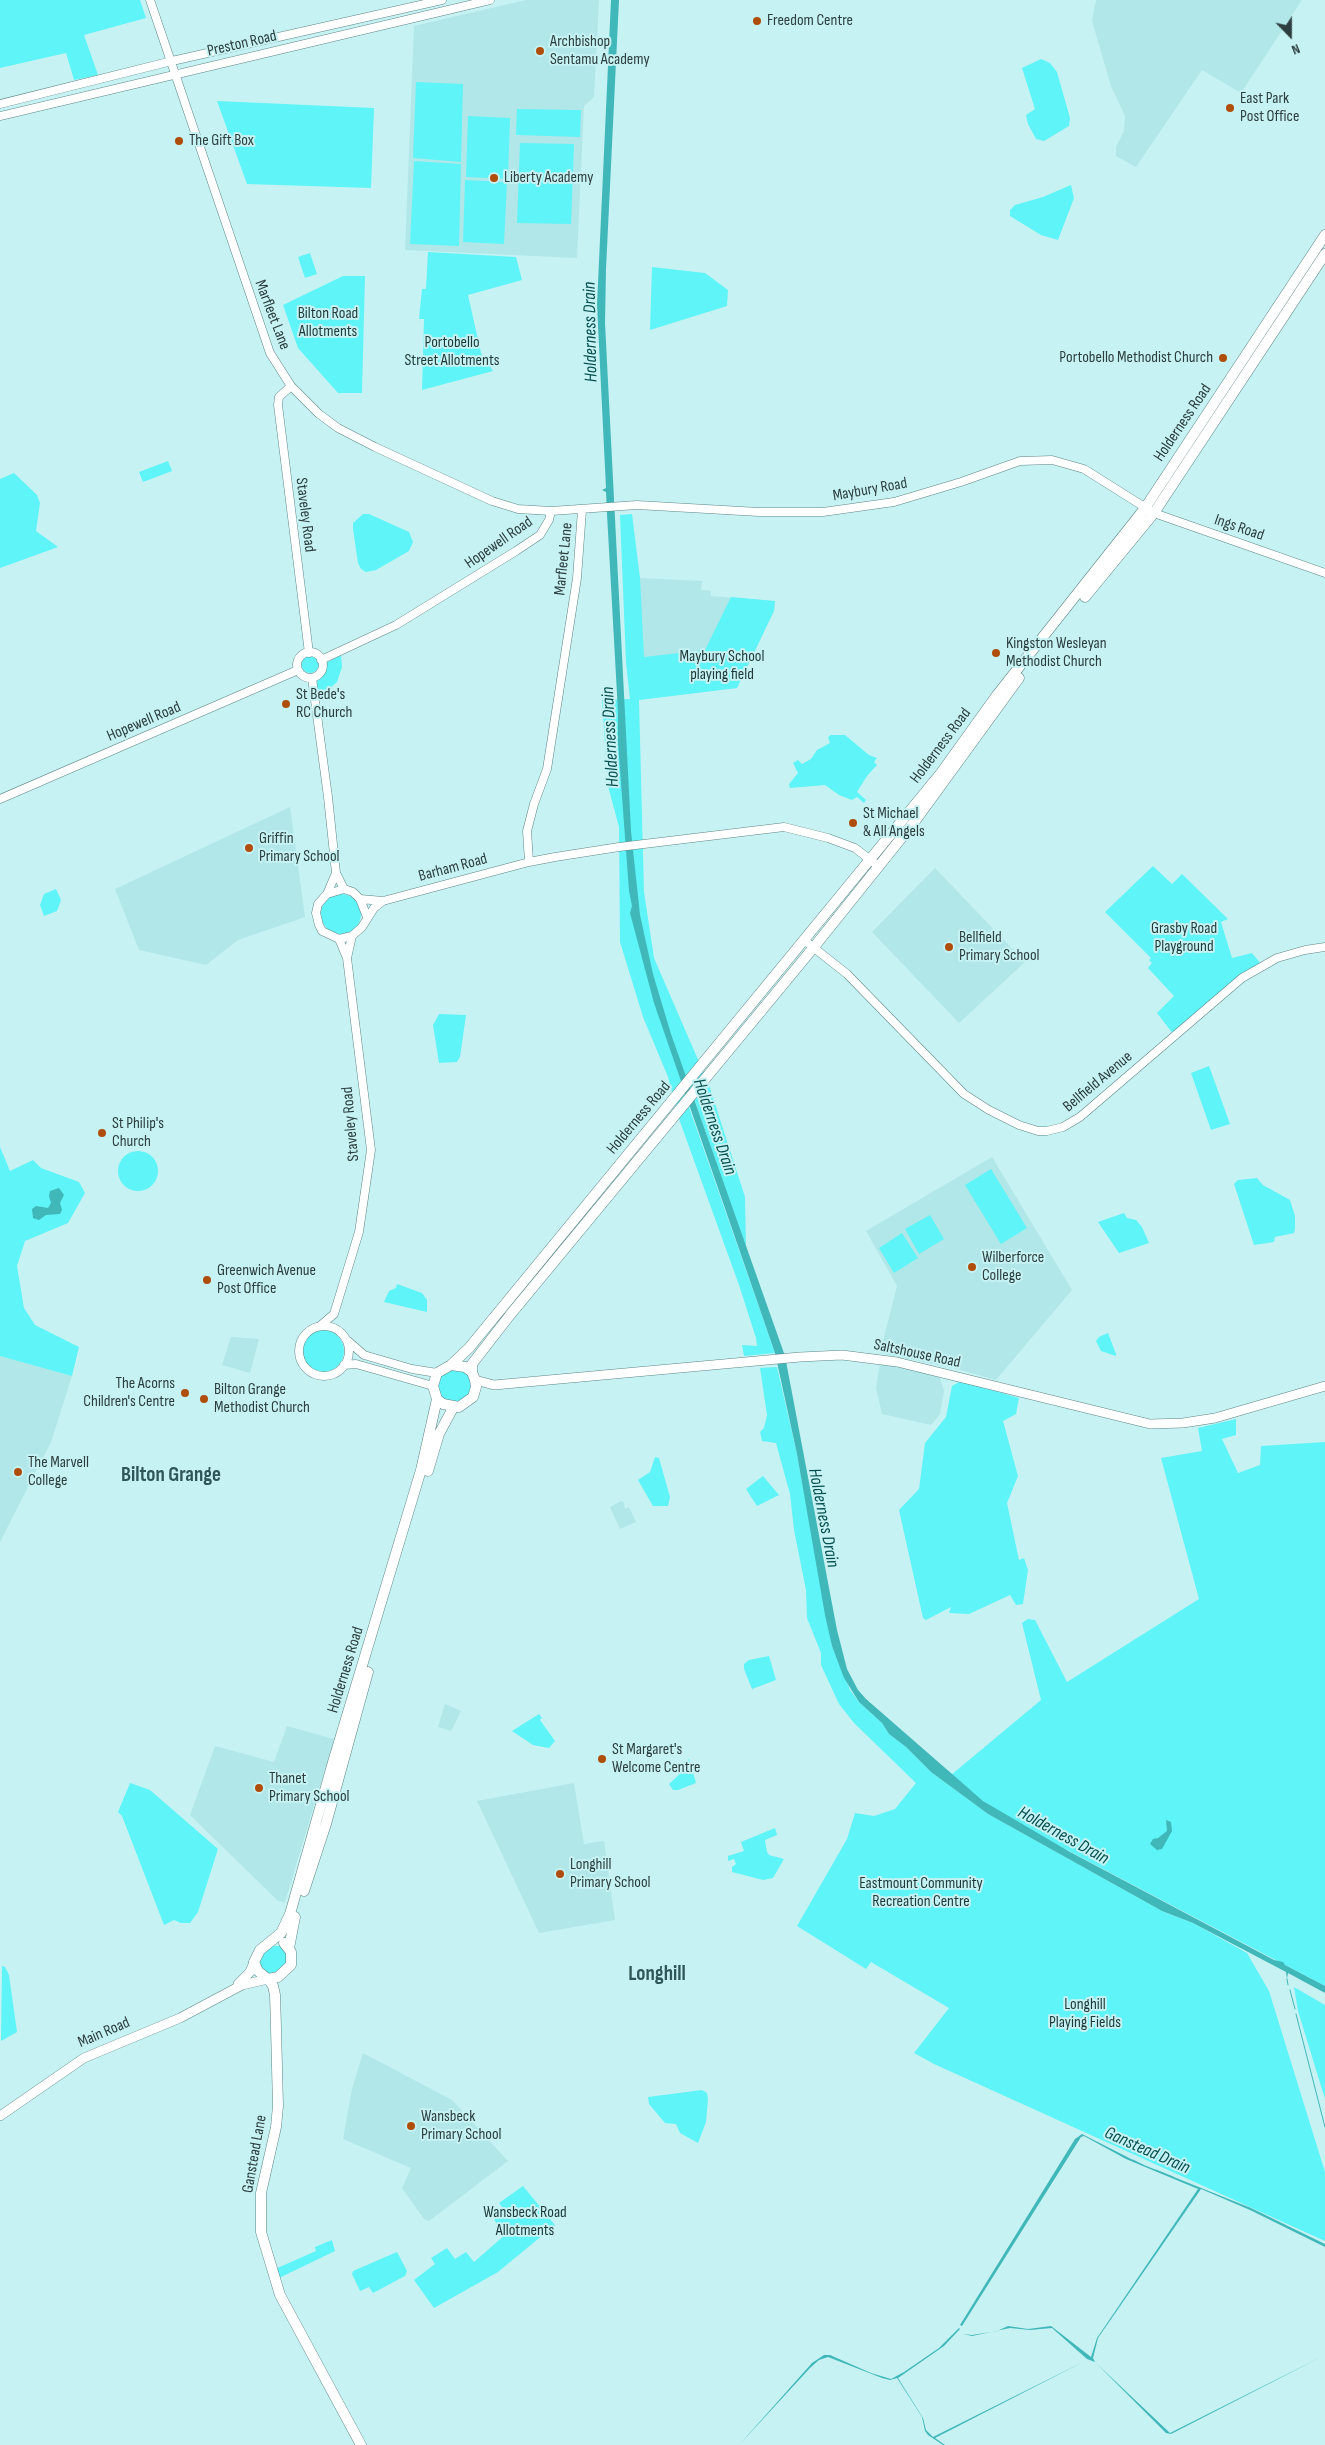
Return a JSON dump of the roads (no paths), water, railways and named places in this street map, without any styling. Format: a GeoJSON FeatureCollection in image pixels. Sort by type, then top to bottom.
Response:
{"type":"FeatureCollection","features":[{"type":"Feature","properties":{"kind":"highway","name":"Holderness Road"},"geometry":{"type":"LineString","coordinates":[[1149,510],[1325,235]]}},
{"type":"Feature","properties":{"kind":"highway","name":"Holderness Road"},"geometry":{"type":"LineString","coordinates":[[473,1376],[472,1364],[510,1315],[814,947],[997,695],[1149,510],[1325,254]]}},
{"type":"Feature","properties":{"kind":"highway","name":"Holderness Road"},"geometry":{"type":"LineString","coordinates":[[451,1364],[469,1348],[804,940],[874,863]]}},
{"type":"Feature","properties":{"kind":"highway"},"geometry":{"type":"LineString","coordinates":[[451,1364],[464,1367],[473,1376],[475,1393],[464,1405],[453,1408],[443,1404],[437,1399],[433,1386],[437,1373],[451,1364]]}},
{"type":"Feature","properties":{"kind":"highway","name":"Holderness Road"},"geometry":{"type":"LineString","coordinates":[[269,1943],[284,1929],[290,1914],[333,1762],[422,1470],[437,1399]]}},
{"type":"Feature","properties":{"kind":"highway","name":"Holderness Road"},"geometry":{"type":"LineString","coordinates":[[289,1948],[293,1923],[326,1824],[439,1434],[453,1408]]}},
{"type":"Feature","properties":{"kind":"highway"},"geometry":{"type":"LineString","coordinates":[[280,1941],[289,1948],[292,1963],[284,1973],[276,1978],[268,1979],[257,1970],[254,1962],[257,1954],[269,1943],[280,1941]]}},
{"type":"Feature","properties":{"kind":"highway","name":"Ganstead Lane"},"geometry":{"type":"LineString","coordinates":[[275,1994],[284,1973]]}},
{"type":"Feature","properties":{"kind":"highway","name":"Ganstead Lane"},"geometry":{"type":"LineString","coordinates":[[268,1979],[275,1994],[278,2106],[276,2127],[261,2193],[261,2232],[280,2295],[361,2445]]}},
{"type":"Feature","properties":{"kind":"main road","name":"Saltshouse Road"},"geometry":{"type":"LineString","coordinates":[[475,1393],[494,1385],[800,1357],[842,1355],[897,1362],[1150,1424],[1183,1423],[1215,1418],[1325,1386]]}},
{"type":"Feature","properties":{"kind":"main road","name":"Saltshouse Road"},"geometry":{"type":"LineString","coordinates":[[473,1376],[494,1385]]}},
{"type":"Feature","properties":{"kind":"main road","name":"Main Road"},"geometry":{"type":"LineString","coordinates":[[229,1994],[250,1972],[254,1962]]}},
{"type":"Feature","properties":{"kind":"main road","name":"Main Road"},"geometry":{"type":"LineString","coordinates":[[0,2116],[84,2058],[180,2018],[251,1982],[268,1979]]}},
{"type":"Feature","properties":{"kind":"street","name":"Marfleet Lane"},"geometry":{"type":"LineString","coordinates":[[150,0],[172,61],[252,306],[270,353],[291,386],[319,414],[338,428],[492,501],[518,509],[582,510],[577,578],[547,769],[534,804],[527,832],[529,862]]}},
{"type":"Feature","properties":{"kind":"street","name":"Preston Road"},"geometry":{"type":"LineString","coordinates":[[0,104],[172,61],[442,0]]}},
{"type":"Feature","properties":{"kind":"street","name":"Preston Road"},"geometry":{"type":"LineString","coordinates":[[0,116],[490,0]]}},
{"type":"Feature","properties":{"kind":"street","name":"Staveley Road"},"geometry":{"type":"LineString","coordinates":[[291,386],[279,396],[278,405],[309,653]]}},
{"type":"Feature","properties":{"kind":"street","name":"Maybury Road"},"geometry":{"type":"LineString","coordinates":[[582,510],[658,505],[779,513],[856,508],[894,502],[1020,461],[1036,459],[1052,460],[1084,469],[1149,510]]}},
{"type":"Feature","properties":{"kind":"street","name":"Ings Road"},"geometry":{"type":"LineString","coordinates":[[1149,510],[1325,573]]}},
{"type":"Feature","properties":{"kind":"street","name":"Hopewell Road"},"geometry":{"type":"LineString","coordinates":[[322,660],[396,625],[516,551],[540,535],[549,520],[551,511]]}},
{"type":"Feature","properties":{"kind":"street"},"geometry":{"type":"LineString","coordinates":[[309,653],[318,656],[322,660],[322,670],[312,678],[302,676],[298,670],[298,660],[302,655],[309,653]]}},
{"type":"Feature","properties":{"kind":"street","name":"Hopewell Road"},"geometry":{"type":"LineString","coordinates":[[0,799],[298,670]]}},
{"type":"Feature","properties":{"kind":"street"},"geometry":{"type":"LineString","coordinates":[[312,678],[336,873],[344,890]]}},
{"type":"Feature","properties":{"kind":"street"},"geometry":{"type":"LineString","coordinates":[[529,862],[640,844],[784,827],[828,838],[854,848],[874,863]]}},
{"type":"Feature","properties":{"kind":"street","name":"Barham Road"},"geometry":{"type":"LineString","coordinates":[[360,899],[383,901],[529,862]]}},
{"type":"Feature","properties":{"kind":"street"},"geometry":{"type":"LineString","coordinates":[[336,873],[327,894],[318,904],[316,912],[322,931],[339,939],[352,936],[362,927],[367,917],[383,901]]}},
{"type":"Feature","properties":{"kind":"street"},"geometry":{"type":"LineString","coordinates":[[327,894],[344,890],[353,892],[360,899],[367,917]]}},
{"type":"Feature","properties":{"kind":"street","name":"Staveley Road"},"geometry":{"type":"LineString","coordinates":[[347,958],[352,936]]}},
{"type":"Feature","properties":{"kind":"street","name":"Staveley Road"},"geometry":{"type":"LineString","coordinates":[[334,1314],[359,1232],[371,1150],[347,958],[339,939]]}},
{"type":"Feature","properties":{"kind":"street","name":"Bellfield Avenue"},"geometry":{"type":"LineString","coordinates":[[804,940],[847,974],[964,1094],[989,1110],[1024,1126],[1047,1131],[1071,1124],[1242,978],[1277,958],[1305,950],[1325,947]]}},
{"type":"Feature","properties":{"kind":"street"},"geometry":{"type":"LineString","coordinates":[[338,1330],[334,1314],[320,1326],[307,1332],[300,1343],[299,1354],[303,1365],[320,1375],[337,1372],[344,1365],[348,1355],[348,1341]]}},
{"type":"Feature","properties":{"kind":"street"},"geometry":{"type":"LineString","coordinates":[[320,1326],[330,1326],[338,1330],[364,1355],[412,1369],[437,1373]]}},
{"type":"Feature","properties":{"kind":"street"},"geometry":{"type":"LineString","coordinates":[[344,1365],[356,1364],[433,1386]]}},
{"type":"Feature","properties":{"kind":"waterway","name":"Ganstead Drain"},"geometry":{"type":"LineString","coordinates":[[1287,1979],[1288,1985]]}},
{"type":"Feature","properties":{"kind":"waterway","name":"Ganstead Drain"},"geometry":{"type":"LineString","coordinates":[[1290,1990],[1295,2009]]}},
{"type":"Feature","properties":{"kind":"waterway","name":"Ganstead Drain"},"geometry":{"type":"LineString","coordinates":[[1296,2014],[1325,2127]]}},
{"type":"Feature","properties":{"kind":"waterway","name":"Ganstead Drain"},"geometry":{"type":"LineString","coordinates":[[1133,2160],[1143,2165]]}},
{"type":"Feature","properties":{"kind":"waterway","name":"Ganstead Drain"},"geometry":{"type":"LineString","coordinates":[[1156,2170],[1173,2177]]}},
{"type":"Feature","properties":{"kind":"place","name":"Freedom Centre"},"geometry":{"type":"Point","coordinates":[757,21]}},
{"type":"Feature","properties":{"kind":"place","name":"Archbishop Sentamu Academy"},"geometry":{"type":"Point","coordinates":[540,51]}},
{"type":"Feature","properties":{"kind":"place","name":"East Park Post Office"},"geometry":{"type":"Point","coordinates":[1230,108]}},
{"type":"Feature","properties":{"kind":"place","name":"The Gift Box"},"geometry":{"type":"Point","coordinates":[179,141]}},
{"type":"Feature","properties":{"kind":"place","name":"Liberty Academy"},"geometry":{"type":"Point","coordinates":[494,178]}},
{"type":"Feature","properties":{"kind":"place","name":"Portobello Methodist Church"},"geometry":{"type":"Point","coordinates":[1223,358]}},
{"type":"Feature","properties":{"kind":"place","name":"Kingston Wesleyan Methodist Church"},"geometry":{"type":"Point","coordinates":[996,653]}},
{"type":"Feature","properties":{"kind":"place","name":"St Bede's RC Church"},"geometry":{"type":"Point","coordinates":[286,704]}},
{"type":"Feature","properties":{"kind":"place","name":"St Michael & All Angels"},"geometry":{"type":"Point","coordinates":[853,823]}},
{"type":"Feature","properties":{"kind":"place","name":"Griffin Primary School"},"geometry":{"type":"Point","coordinates":[249,848]}},
{"type":"Feature","properties":{"kind":"place","name":"Bellfield Primary School"},"geometry":{"type":"Point","coordinates":[949,947]}},
{"type":"Feature","properties":{"kind":"place","name":"St Philip's Church"},"geometry":{"type":"Point","coordinates":[102,1133]}},
{"type":"Feature","properties":{"kind":"place","name":"Wilberforce College"},"geometry":{"type":"Point","coordinates":[972,1267]}},
{"type":"Feature","properties":{"kind":"place","name":"Greenwich Avenue Post Office"},"geometry":{"type":"Point","coordinates":[207,1280]}},
{"type":"Feature","properties":{"kind":"place","name":"The Acorns Children's Centre"},"geometry":{"type":"Point","coordinates":[185,1393]}},
{"type":"Feature","properties":{"kind":"place","name":"Bilton Grange Methodist Church"},"geometry":{"type":"Point","coordinates":[204,1399]}},
{"type":"Feature","properties":{"kind":"place","name":"The Marvell College"},"geometry":{"type":"Point","coordinates":[18,1472]}},
{"type":"Feature","properties":{"kind":"place","name":"St Margaret's Welcome Centre"},"geometry":{"type":"Point","coordinates":[602,1759]}},
{"type":"Feature","properties":{"kind":"place","name":"Thanet Primary School"},"geometry":{"type":"Point","coordinates":[259,1788]}},
{"type":"Feature","properties":{"kind":"place","name":"Longhill Primary School"},"geometry":{"type":"Point","coordinates":[560,1874]}},
{"type":"Feature","properties":{"kind":"place","name":"Wansbeck Primary School"},"geometry":{"type":"Point","coordinates":[411,2126]}},
{"type":"Feature","properties":{"kind":"district","name":"Bilton Grange"},"geometry":{"type":"Point","coordinates":[171,1476]}},
{"type":"Feature","properties":{"kind":"district","name":"Longhill"},"geometry":{"type":"Point","coordinates":[657,1975]}},
{"type":"Feature","properties":{"kind":"park label","name":"Bilton Road Allotments"},"geometry":{"type":"Point","coordinates":[328,323]}},
{"type":"Feature","properties":{"kind":"park label","name":"Portobello Street Allotments"},"geometry":{"type":"Point","coordinates":[452,352]}},
{"type":"Feature","properties":{"kind":"park label","name":"Maybury School playing field"},"geometry":{"type":"Point","coordinates":[722,666]}},
{"type":"Feature","properties":{"kind":"park label","name":"Grasby Road Playground"},"geometry":{"type":"Point","coordinates":[1184,938]}},
{"type":"Feature","properties":{"kind":"park label","name":"Eastmount Community Recreation Centre"},"geometry":{"type":"Point","coordinates":[921,1893]}},
{"type":"Feature","properties":{"kind":"park label","name":"Longhill Playing Fields"},"geometry":{"type":"Point","coordinates":[1085,2014]}},
{"type":"Feature","properties":{"kind":"park label","name":"Wansbeck Road Allotments"},"geometry":{"type":"Point","coordinates":[525,2222]}},
{"type":"Feature","properties":{"kind":"water label","name":"Holderness Drain"},"geometry":{"type":"Point","coordinates":[591,332]}},
{"type":"Feature","properties":{"kind":"water label","name":"Holderness Drain"},"geometry":{"type":"Point","coordinates":[611,737]}},
{"type":"Feature","properties":{"kind":"water label","name":"Holderness Drain"},"geometry":{"type":"Point","coordinates":[714,1127]}},
{"type":"Feature","properties":{"kind":"water label","name":"Holderness Drain"},"geometry":{"type":"Point","coordinates":[823,1518]}},
{"type":"Feature","properties":{"kind":"water label","name":"Holderness Drain"},"geometry":{"type":"Point","coordinates":[1063,1836]}}]}
